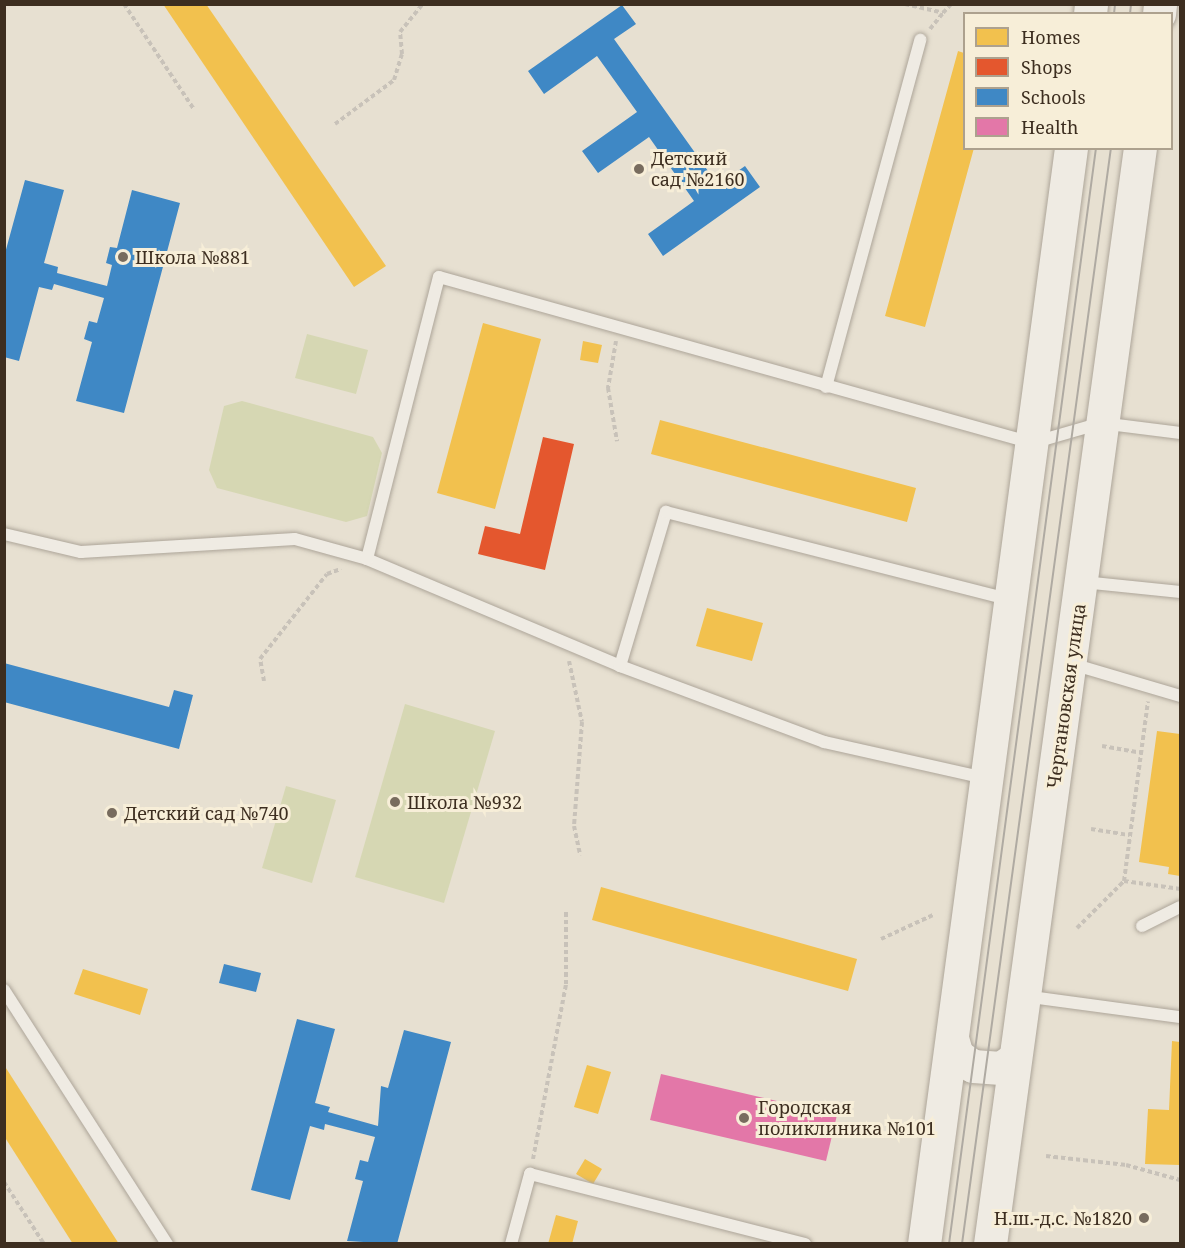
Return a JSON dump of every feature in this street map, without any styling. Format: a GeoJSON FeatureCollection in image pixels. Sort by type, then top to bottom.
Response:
{"type":"FeatureCollection","features":[{"type":"Feature","properties":{"kind":"main road"},"geometry":{"type":"LineString","coordinates":[[924,1244],[1071,150]]}},
{"type":"Feature","properties":{"kind":"main road","name":"Чертановская улица"},"geometry":{"type":"LineString","coordinates":[[990,1244],[1140,150]]}},
{"type":"Feature","properties":{"kind":"main road"},"geometry":{"type":"LineString","coordinates":[[952,1038],[957,1055],[973,1066],[1001,1068],[1016,1058]]}},
{"type":"Feature","properties":{"kind":"lane"},"geometry":{"type":"LineString","coordinates":[[826,387],[920,40]]}},
{"type":"Feature","properties":{"kind":"lane"},"geometry":{"type":"LineString","coordinates":[[367,559],[439,277],[1032,443],[1101,423],[1180,433]]}},
{"type":"Feature","properties":{"kind":"lane"},"geometry":{"type":"LineString","coordinates":[[620,666],[666,512],[1011,599]]}},
{"type":"Feature","properties":{"kind":"lane"},"geometry":{"type":"LineString","coordinates":[[4,534],[81,552],[295,539],[367,559],[620,666],[824,742],[986,778]]}},
{"type":"Feature","properties":{"kind":"lane"},"geometry":{"type":"LineString","coordinates":[[1081,582],[1180,592]]}},
{"type":"Feature","properties":{"kind":"lane"},"geometry":{"type":"LineString","coordinates":[[1071,664],[1180,696]]}},
{"type":"Feature","properties":{"kind":"lane"},"geometry":{"type":"LineString","coordinates":[[1142,926],[1180,907]]}},
{"type":"Feature","properties":{"kind":"lane"},"geometry":{"type":"LineString","coordinates":[[4,990],[167,1244]]}},
{"type":"Feature","properties":{"kind":"lane"},"geometry":{"type":"LineString","coordinates":[[1024,996],[1180,1017]]}},
{"type":"Feature","properties":{"kind":"lane"},"geometry":{"type":"LineString","coordinates":[[511,1244],[530,1174],[805,1244]]}},
{"type":"Feature","properties":{"kind":"path"},"geometry":{"type":"LineString","coordinates":[[124,4],[193,108]]}},
{"type":"Feature","properties":{"kind":"path"},"geometry":{"type":"LineString","coordinates":[[335,124],[394,80],[402,54],[400,32],[423,4]]}},
{"type":"Feature","properties":{"kind":"path"},"geometry":{"type":"LineString","coordinates":[[905,4],[943,13],[951,4]]}},
{"type":"Feature","properties":{"kind":"path"},"geometry":{"type":"LineString","coordinates":[[617,441],[608,388],[619,327]]}},
{"type":"Feature","properties":{"kind":"path"},"geometry":{"type":"LineString","coordinates":[[264,681],[260,660],[327,574],[367,559]]}},
{"type":"Feature","properties":{"kind":"path"},"geometry":{"type":"LineString","coordinates":[[565,643],[582,722],[574,826],[580,855]]}},
{"type":"Feature","properties":{"kind":"path"},"geometry":{"type":"LineString","coordinates":[[1077,928],[1124,881],[1150,687]]}},
{"type":"Feature","properties":{"kind":"path"},"geometry":{"type":"LineString","coordinates":[[1102,746],[1142,753]]}},
{"type":"Feature","properties":{"kind":"path"},"geometry":{"type":"LineString","coordinates":[[1090,829],[1130,835]]}},
{"type":"Feature","properties":{"kind":"path"},"geometry":{"type":"LineString","coordinates":[[1124,881],[1171,888]]}},
{"type":"Feature","properties":{"kind":"path"},"geometry":{"type":"LineString","coordinates":[[530,1174],[566,984],[566,911]]}},
{"type":"Feature","properties":{"kind":"path"},"geometry":{"type":"LineString","coordinates":[[881,939],[933,915]]}},
{"type":"Feature","properties":{"kind":"path"},"geometry":{"type":"LineString","coordinates":[[1046,1156],[1126,1165],[1180,1180]]}},
{"type":"Feature","properties":{"kind":"path"},"geometry":{"type":"LineString","coordinates":[[4,1182],[44,1244]]}},
{"type":"Feature","properties":{"kind":"green space"},"geometry":{"type":"Polygon","coordinates":[[[307,334],[368,350],[356,394],[295,378],[307,334]]]}},
{"type":"Feature","properties":{"kind":"green space"},"geometry":{"type":"Polygon","coordinates":[[[242,401],[373,437],[382,453],[367,516],[346,522],[217,488],[209,470],[224,406],[242,401]]]}},
{"type":"Feature","properties":{"kind":"green space"},"geometry":{"type":"Polygon","coordinates":[[[405,704],[495,731],[444,903],[355,877],[405,704]]]}},
{"type":"Feature","properties":{"kind":"green space"},"geometry":{"type":"Polygon","coordinates":[[[286,786],[336,800],[312,883],[262,868],[286,786]]]}},
{"type":"Feature","properties":{"kind":"building: Homes"},"geometry":{"type":"Polygon","coordinates":[[[163,4],[206,4],[386,266],[354,287],[163,4]]]}},
{"type":"Feature","properties":{"kind":"building: Homes"},"geometry":{"type":"Polygon","coordinates":[[[958,51],[963,53],[963,150],[973,150],[925,327],[885,316],[958,51]]]}},
{"type":"Feature","properties":{"kind":"building: Homes"},"geometry":{"type":"Polygon","coordinates":[[[483,323],[541,339],[495,509],[437,493],[483,323]]]}},
{"type":"Feature","properties":{"kind":"building: Homes"},"geometry":{"type":"Polygon","coordinates":[[[583,341],[602,345],[598,363],[580,360],[583,341]]]}},
{"type":"Feature","properties":{"kind":"building: Homes"},"geometry":{"type":"Polygon","coordinates":[[[660,420],[916,488],[907,522],[651,454],[660,420]]]}},
{"type":"Feature","properties":{"kind":"building: Homes"},"geometry":{"type":"Polygon","coordinates":[[[707,608],[763,623],[752,661],[696,646],[707,608]]]}},
{"type":"Feature","properties":{"kind":"building: Homes"},"geometry":{"type":"Polygon","coordinates":[[[1157,731],[1180,734],[1180,876],[1168,874],[1169,867],[1139,862],[1157,731]]]}},
{"type":"Feature","properties":{"kind":"building: Homes"},"geometry":{"type":"Polygon","coordinates":[[[601,887],[857,959],[848,991],[592,920],[601,887]]]}},
{"type":"Feature","properties":{"kind":"building: Homes"},"geometry":{"type":"Polygon","coordinates":[[[83,969],[148,989],[140,1015],[74,994],[83,969]]]}},
{"type":"Feature","properties":{"kind":"building: Homes"},"geometry":{"type":"Polygon","coordinates":[[[1172,1041],[1180,1042],[1180,1165],[1145,1164],[1148,1109],[1169,1110],[1172,1041]]]}},
{"type":"Feature","properties":{"kind":"building: Homes"},"geometry":{"type":"Polygon","coordinates":[[[4,1065],[119,1244],[73,1244],[4,1136],[4,1065]]]}},
{"type":"Feature","properties":{"kind":"building: Homes"},"geometry":{"type":"Polygon","coordinates":[[[587,1065],[611,1072],[598,1114],[574,1107],[587,1065]]]}},
{"type":"Feature","properties":{"kind":"building: Homes"},"geometry":{"type":"Polygon","coordinates":[[[585,1159],[602,1169],[593,1184],[576,1174],[585,1159]]]}},
{"type":"Feature","properties":{"kind":"building: Homes"},"geometry":{"type":"Polygon","coordinates":[[[556,1215],[578,1221],[572,1244],[548,1244],[556,1215]]]}},
{"type":"Feature","properties":{"kind":"building: Shops"},"geometry":{"type":"Polygon","coordinates":[[[543,437],[574,444],[545,570],[478,554],[485,526],[520,534],[543,437]]]}},
{"type":"Feature","properties":{"kind":"building: Schools"},"geometry":{"type":"Polygon","coordinates":[[[622,5],[636,24],[614,39],[718,185],[745,166],[760,187],[663,256],[648,234],[694,201],[649,137],[598,173],[582,151],[637,112],[597,56],[544,94],[528,71],[622,5]]]}},
{"type":"Feature","properties":{"kind":"building: Schools"},"geometry":{"type":"Polygon","coordinates":[[[25,180],[64,190],[44,263],[58,267],[57,273],[107,286],[112,265],[106,263],[110,247],[117,248],[132,190],[180,203],[124,413],[76,401],[92,342],[84,339],[89,321],[97,323],[104,298],[54,284],[52,290],[39,287],[19,361],[4,357],[4,257],[25,180]]]}},
{"type":"Feature","properties":{"kind":"building: Schools"},"geometry":{"type":"Polygon","coordinates":[[[4,663],[169,707],[174,690],[193,695],[179,749],[4,702],[4,663]]]}},
{"type":"Feature","properties":{"kind":"building: Schools"},"geometry":{"type":"Polygon","coordinates":[[[224,964],[261,973],[256,992],[219,983],[224,964]]]}},
{"type":"Feature","properties":{"kind":"building: Schools"},"geometry":{"type":"Polygon","coordinates":[[[297,1019],[335,1029],[315,1103],[330,1107],[328,1112],[378,1126],[381,1086],[388,1088],[404,1030],[451,1042],[397,1244],[347,1241],[363,1181],[355,1179],[360,1160],[368,1162],[375,1137],[325,1124],[324,1130],[310,1126],[290,1200],[251,1190],[297,1019]]]}},
{"type":"Feature","properties":{"kind":"building: Health","name":"Городская поликлиника №101"},"geometry":{"type":"Polygon","coordinates":[[[661,1074],[837,1115],[826,1161],[650,1120],[661,1074]]]}},
{"type":"Feature","properties":{"kind":"tram line"},"geometry":{"type":"LineString","coordinates":[[1114,12],[1115,4]]}},
{"type":"Feature","properties":{"kind":"tram line"},"geometry":{"type":"LineString","coordinates":[[1130,12],[1131,4]]}},
{"type":"Feature","properties":{"kind":"tram line"},"geometry":{"type":"LineString","coordinates":[[949,1244],[1096,150]]}},
{"type":"Feature","properties":{"kind":"tram line"},"geometry":{"type":"LineString","coordinates":[[962,1244],[1111,150]]}},
{"type":"Feature","properties":{"kind":"place","name":"Детский сад №2160"},"geometry":{"type":"Point","coordinates":[639,169]}},
{"type":"Feature","properties":{"kind":"place","name":"Школа №881"},"geometry":{"type":"Point","coordinates":[123,257]}},
{"type":"Feature","properties":{"kind":"place","name":"Школа №932"},"geometry":{"type":"Point","coordinates":[395,802]}},
{"type":"Feature","properties":{"kind":"place","name":"Детский сад №740"},"geometry":{"type":"Point","coordinates":[112,813]}},
{"type":"Feature","properties":{"kind":"place","name":"Городская поликлиника №101"},"geometry":{"type":"Point","coordinates":[744,1118]}},
{"type":"Feature","properties":{"kind":"place","name":"Н.ш.-д.с. №1820"},"geometry":{"type":"Point","coordinates":[1144,1218]}}]}
